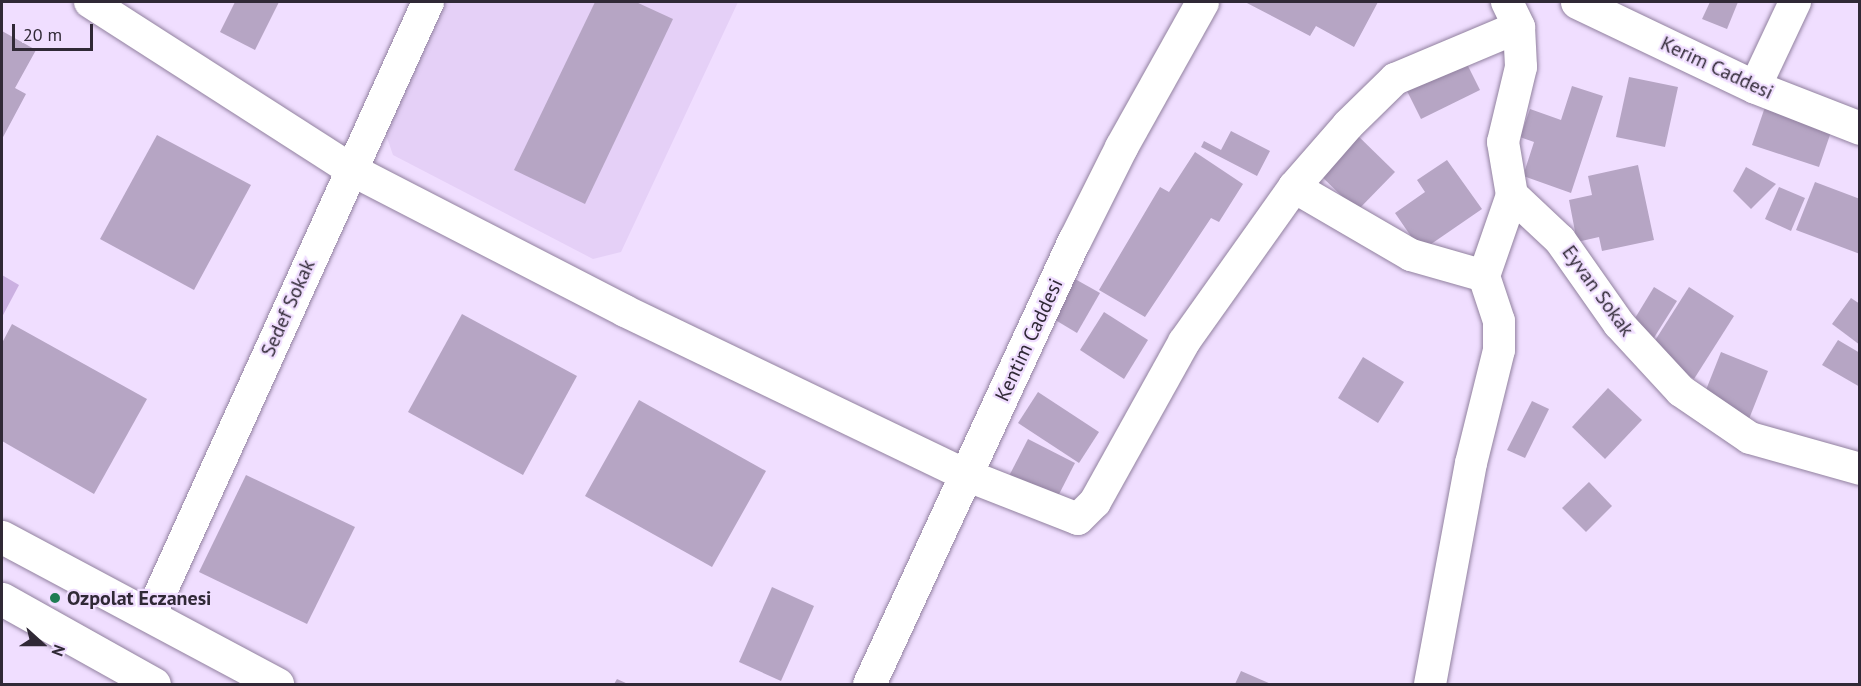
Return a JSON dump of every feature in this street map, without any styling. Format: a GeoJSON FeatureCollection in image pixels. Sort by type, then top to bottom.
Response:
{"type":"FeatureCollection","features":[{"type":"Feature","properties":{"kind":"street"},"geometry":{"type":"LineString","coordinates":[[90,2],[350,169],[625,311],[966,475],[1078,519],[1095,502],[1184,342],[1294,187],[1348,125],[1395,80],[1513,14],[1521,66],[1503,142],[1512,195],[1484,276],[1499,321],[1499,350],[1471,463],[1430,684]]}},
{"type":"Feature","properties":{"kind":"street","name":"Sedef Sokak"},"geometry":{"type":"LineString","coordinates":[[150,616],[350,169],[428,2]]}},
{"type":"Feature","properties":{"kind":"street","name":"Kentim Caddesi"},"geometry":{"type":"LineString","coordinates":[[869,684],[1116,157],[1202,2]]}},
{"type":"Feature","properties":{"kind":"street","name":"Kerim Caddesi"},"geometry":{"type":"LineString","coordinates":[[1577,2],[1755,87],[1860,128]]}},
{"type":"Feature","properties":{"kind":"street"},"geometry":{"type":"LineString","coordinates":[[1755,87],[1795,2]]}},
{"type":"Feature","properties":{"kind":"street"},"geometry":{"type":"LineString","coordinates":[[1294,187],[1411,255],[1484,276]]}},
{"type":"Feature","properties":{"kind":"street","name":"Eyvan Sokak"},"geometry":{"type":"LineString","coordinates":[[1512,195],[1560,240],[1620,324],[1681,391],[1750,438],[1860,469]]}},
{"type":"Feature","properties":{"kind":"street"},"geometry":{"type":"LineString","coordinates":[[2,537],[277,684]]}},
{"type":"Feature","properties":{"kind":"street"},"geometry":{"type":"LineString","coordinates":[[2,599],[154,684]]}},
{"type":"Feature","properties":{"kind":"shaded area"},"geometry":{"type":"Polygon","coordinates":[[[444,2],[738,2],[621,252],[593,259],[393,155],[384,129],[444,2]]]}},
{"type":"Feature","properties":{"kind":"shaded area"},"geometry":{"type":"Polygon","coordinates":[[[2,275],[19,285],[2,317],[2,275]]]}},
{"type":"Feature","properties":{"kind":"building"},"geometry":{"type":"Polygon","coordinates":[[[235,2],[279,2],[255,50],[220,32],[235,2]]]}},
{"type":"Feature","properties":{"kind":"building"},"geometry":{"type":"Polygon","coordinates":[[[595,2],[636,2],[673,19],[585,204],[514,170],[595,2]]]}},
{"type":"Feature","properties":{"kind":"building"},"geometry":{"type":"Polygon","coordinates":[[[1245,2],[1378,2],[1354,47],[1316,26],[1310,36],[1245,2]]]}},
{"type":"Feature","properties":{"kind":"building"},"geometry":{"type":"Polygon","coordinates":[[[1710,2],[1738,2],[1727,29],[1702,19],[1710,2]]]}},
{"type":"Feature","properties":{"kind":"building"},"geometry":{"type":"Polygon","coordinates":[[[2,31],[36,50],[15,88],[26,94],[2,139],[2,31]]]}},
{"type":"Feature","properties":{"kind":"building"},"geometry":{"type":"Polygon","coordinates":[[[1463,56],[1480,90],[1421,119],[1404,85],[1463,56]]]}},
{"type":"Feature","properties":{"kind":"building"},"geometry":{"type":"Polygon","coordinates":[[[1629,77],[1678,87],[1665,147],[1616,137],[1629,77]]]}},
{"type":"Feature","properties":{"kind":"building"},"geometry":{"type":"Polygon","coordinates":[[[1572,86],[1603,96],[1571,193],[1523,176],[1534,142],[1520,137],[1530,109],[1561,120],[1572,86]]]}},
{"type":"Feature","properties":{"kind":"building"},"geometry":{"type":"Polygon","coordinates":[[[1765,107],[1832,129],[1819,167],[1752,145],[1765,107]]]}},
{"type":"Feature","properties":{"kind":"building"},"geometry":{"type":"Polygon","coordinates":[[[1231,131],[1270,151],[1257,176],[1201,147],[1204,141],[1221,150],[1231,131]]]}},
{"type":"Feature","properties":{"kind":"building"},"geometry":{"type":"Polygon","coordinates":[[[1353,131],[1395,172],[1357,211],[1315,170],[1353,131]]]}},
{"type":"Feature","properties":{"kind":"building"},"geometry":{"type":"Polygon","coordinates":[[[157,135],[251,185],[194,290],[100,239],[157,135]]]}},
{"type":"Feature","properties":{"kind":"building"},"geometry":{"type":"Polygon","coordinates":[[[1195,152],[1243,184],[1219,222],[1211,218],[1145,317],[1099,290],[1160,187],[1169,192],[1195,152]]]}},
{"type":"Feature","properties":{"kind":"building"},"geometry":{"type":"Polygon","coordinates":[[[1447,160],[1482,209],[1421,251],[1395,213],[1425,192],[1417,180],[1447,160]]]}},
{"type":"Feature","properties":{"kind":"building"},"geometry":{"type":"Polygon","coordinates":[[[1638,165],[1654,240],[1602,251],[1599,237],[1577,242],[1569,200],[1592,195],[1588,176],[1638,165]]]}},
{"type":"Feature","properties":{"kind":"building"},"geometry":{"type":"Polygon","coordinates":[[[1746,167],[1776,184],[1751,209],[1733,191],[1746,167]]]}},
{"type":"Feature","properties":{"kind":"building"},"geometry":{"type":"Polygon","coordinates":[[[1815,182],[1860,199],[1860,254],[1796,230],[1815,182]]]}},
{"type":"Feature","properties":{"kind":"building"},"geometry":{"type":"Polygon","coordinates":[[[1779,187],[1805,198],[1791,231],[1765,219],[1779,187]]]}},
{"type":"Feature","properties":{"kind":"building"},"geometry":{"type":"Polygon","coordinates":[[[1075,279],[1100,293],[1077,333],[1052,318],[1075,279]]]}},
{"type":"Feature","properties":{"kind":"building"},"geometry":{"type":"Polygon","coordinates":[[[1654,287],[1677,301],[1652,341],[1629,328],[1654,287]]]}},
{"type":"Feature","properties":{"kind":"building"},"geometry":{"type":"Polygon","coordinates":[[[1689,287],[1734,316],[1694,379],[1649,350],[1689,287]]]}},
{"type":"Feature","properties":{"kind":"building"},"geometry":{"type":"Polygon","coordinates":[[[1851,298],[1860,304],[1860,345],[1832,324],[1851,298]]]}},
{"type":"Feature","properties":{"kind":"building"},"geometry":{"type":"Polygon","coordinates":[[[1104,312],[1148,340],[1124,379],[1080,350],[1104,312]]]}},
{"type":"Feature","properties":{"kind":"building"},"geometry":{"type":"Polygon","coordinates":[[[462,314],[577,376],[523,475],[408,412],[462,314]]]}},
{"type":"Feature","properties":{"kind":"building"},"geometry":{"type":"Polygon","coordinates":[[[12,324],[147,399],[94,494],[2,441],[2,343],[12,324]]]}},
{"type":"Feature","properties":{"kind":"building"},"geometry":{"type":"Polygon","coordinates":[[[1838,340],[1860,353],[1860,387],[1822,365],[1838,340]]]}},
{"type":"Feature","properties":{"kind":"building"},"geometry":{"type":"Polygon","coordinates":[[[1721,352],[1768,371],[1749,419],[1702,400],[1721,352]]]}},
{"type":"Feature","properties":{"kind":"building"},"geometry":{"type":"Polygon","coordinates":[[[1363,357],[1404,382],[1378,423],[1338,398],[1363,357]]]}},
{"type":"Feature","properties":{"kind":"building"},"geometry":{"type":"Polygon","coordinates":[[[1608,388],[1642,420],[1605,459],[1572,427],[1608,388]]]}},
{"type":"Feature","properties":{"kind":"building"},"geometry":{"type":"Polygon","coordinates":[[[1038,392],[1099,432],[1079,463],[1018,423],[1038,392]]]}},
{"type":"Feature","properties":{"kind":"building"},"geometry":{"type":"Polygon","coordinates":[[[639,400],[766,471],[712,567],[585,496],[639,400]]]}},
{"type":"Feature","properties":{"kind":"building"},"geometry":{"type":"Polygon","coordinates":[[[1532,401],[1549,409],[1525,458],[1507,450],[1532,401]]]}},
{"type":"Feature","properties":{"kind":"building"},"geometry":{"type":"Polygon","coordinates":[[[1028,439],[1075,463],[1054,504],[1007,480],[1028,439]]]}},
{"type":"Feature","properties":{"kind":"building"},"geometry":{"type":"Polygon","coordinates":[[[246,475],[355,527],[307,624],[199,572],[246,475]]]}},
{"type":"Feature","properties":{"kind":"building"},"geometry":{"type":"Polygon","coordinates":[[[1589,482],[1612,506],[1586,532],[1562,508],[1589,482]]]}},
{"type":"Feature","properties":{"kind":"building"},"geometry":{"type":"Polygon","coordinates":[[[772,587],[814,606],[781,681],[739,662],[772,587]]]}},
{"type":"Feature","properties":{"kind":"building"},"geometry":{"type":"Polygon","coordinates":[[[1241,671],[1271,684],[1235,684],[1241,671]]]}},
{"type":"Feature","properties":{"kind":"building"},"geometry":{"type":"Polygon","coordinates":[[[617,679],[628,684],[614,684],[617,679]]]}},
{"type":"Feature","properties":{"kind":"place","name":"Ozpolat Eczanesi"},"geometry":{"type":"Point","coordinates":[55,598]}}]}
